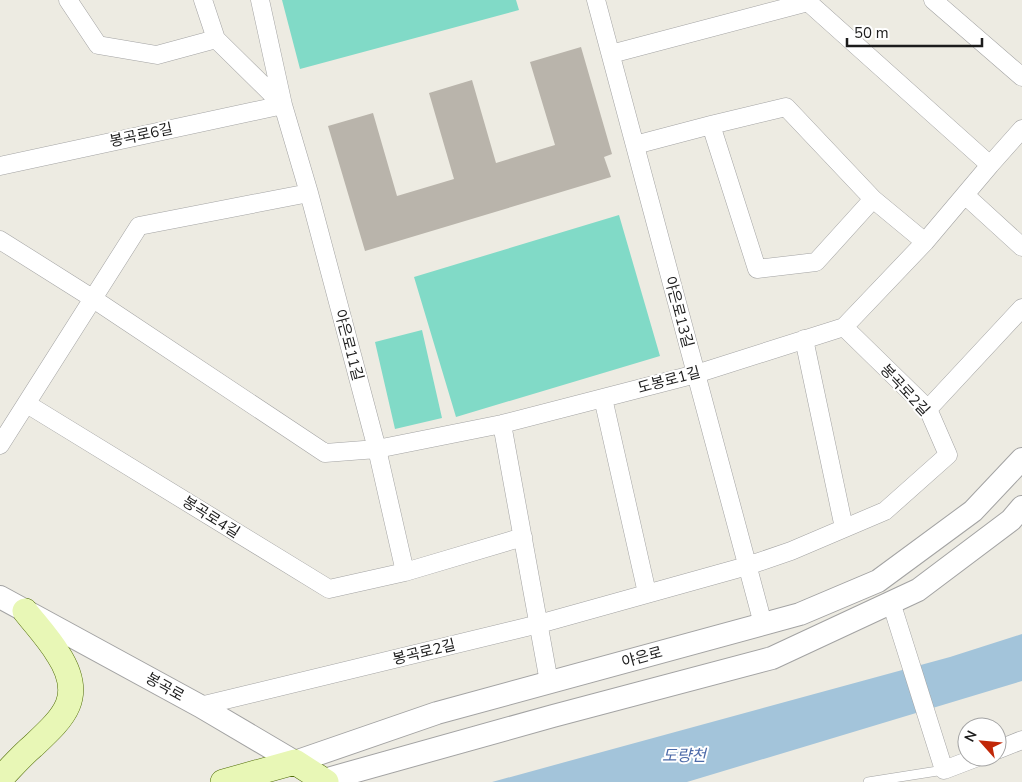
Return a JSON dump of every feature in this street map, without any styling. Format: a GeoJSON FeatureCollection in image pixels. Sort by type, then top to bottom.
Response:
{"type":"FeatureCollection","features":[{"type":"Feature","properties":{"kind":"main road"},"geometry":{"type":"LineString","coordinates":[[0,779],[56,723],[68,706],[71,689],[68,673],[58,654],[25,611]]}},
{"type":"Feature","properties":{"kind":"main road","name":"봉곡로"},"geometry":{"type":"LineString","coordinates":[[295,762],[322,781]]}},
{"type":"Feature","properties":{"kind":"main road","name":"야은로"},"geometry":{"type":"LineString","coordinates":[[223,782],[295,762]]}},
{"type":"Feature","properties":{"kind":"street"},"geometry":{"type":"LineString","coordinates":[[68,0],[98,45],[157,54],[216,39]]}},
{"type":"Feature","properties":{"kind":"street"},"geometry":{"type":"LineString","coordinates":[[204,0],[216,39],[282,104]]}},
{"type":"Feature","properties":{"kind":"street","name":"야은로11길"},"geometry":{"type":"LineString","coordinates":[[260,0],[282,104],[309,193],[376,449],[405,572]]}},
{"type":"Feature","properties":{"kind":"street","name":"야은로13길"},"geometry":{"type":"LineString","coordinates":[[596,0],[762,624]]}},
{"type":"Feature","properties":{"kind":"street"},"geometry":{"type":"LineString","coordinates":[[933,0],[1022,77]]}},
{"type":"Feature","properties":{"kind":"street"},"geometry":{"type":"LineString","coordinates":[[611,54],[808,2],[990,165]]}},
{"type":"Feature","properties":{"kind":"street","name":"봉곡로6길"},"geometry":{"type":"LineString","coordinates":[[0,166],[282,104]]}},
{"type":"Feature","properties":{"kind":"street"},"geometry":{"type":"LineString","coordinates":[[635,145],[786,107],[873,199],[925,242]]}},
{"type":"Feature","properties":{"kind":"street"},"geometry":{"type":"LineString","coordinates":[[711,125],[757,269],[816,262],[873,199]]}},
{"type":"Feature","properties":{"kind":"street","name":"도봉로1길"},"geometry":{"type":"LineString","coordinates":[[376,449],[502,424],[604,398],[696,374],[844,327],[925,242],[1022,129]]}},
{"type":"Feature","properties":{"kind":"street"},"geometry":{"type":"LineString","coordinates":[[0,445],[139,226],[309,193]]}},
{"type":"Feature","properties":{"kind":"street"},"geometry":{"type":"LineString","coordinates":[[965,195],[1022,248]]}},
{"type":"Feature","properties":{"kind":"street"},"geometry":{"type":"LineString","coordinates":[[0,240],[92,298],[324,453],[376,449]]}},
{"type":"Feature","properties":{"kind":"street"},"geometry":{"type":"LineString","coordinates":[[928,409],[1022,308]]}},
{"type":"Feature","properties":{"kind":"street","name":"봉곡로2길"},"geometry":{"type":"LineString","coordinates":[[200,706],[539,624],[747,566],[791,551],[885,511],[948,455],[928,409],[844,327]]}},
{"type":"Feature","properties":{"kind":"street"},"geometry":{"type":"LineString","coordinates":[[804,339],[844,528]]}},
{"type":"Feature","properties":{"kind":"street"},"geometry":{"type":"LineString","coordinates":[[604,398],[647,593]]}},
{"type":"Feature","properties":{"kind":"street","name":"봉곡로4길"},"geometry":{"type":"LineString","coordinates":[[26,404],[328,589],[405,572]]}},
{"type":"Feature","properties":{"kind":"street"},"geometry":{"type":"LineString","coordinates":[[502,424],[549,682]]}},
{"type":"Feature","properties":{"kind":"street","name":"야은로"},"geometry":{"type":"LineString","coordinates":[[295,762],[437,713],[800,614],[878,581],[974,511],[1022,459]]}},
{"type":"Feature","properties":{"kind":"street"},"geometry":{"type":"LineString","coordinates":[[322,781],[554,716],[772,658],[918,590],[1011,520],[1022,506]]}},
{"type":"Feature","properties":{"kind":"street"},"geometry":{"type":"LineString","coordinates":[[405,572],[523,537]]}},
{"type":"Feature","properties":{"kind":"street","name":"봉곡로"},"geometry":{"type":"LineString","coordinates":[[0,597],[200,706],[295,762]]}},
{"type":"Feature","properties":{"kind":"street"},"geometry":{"type":"LineString","coordinates":[[891,602],[943,766],[957,762]]}},
{"type":"Feature","properties":{"kind":"street"},"geometry":{"type":"LineString","coordinates":[[1007,746],[1022,740]]}},
{"type":"Feature","properties":{"kind":"lane"},"geometry":{"type":"LineString","coordinates":[[868,782],[943,766]]}},
{"type":"Feature","properties":{"kind":"shaded area"},"geometry":{"type":"Polygon","coordinates":[[[282,0],[516,0],[519,10],[300,69],[282,0]]]}},
{"type":"Feature","properties":{"kind":"shaded area"},"geometry":{"type":"Polygon","coordinates":[[[619,215],[660,356],[456,417],[414,277],[619,215]]]}},
{"type":"Feature","properties":{"kind":"shaded area"},"geometry":{"type":"Polygon","coordinates":[[[422,330],[442,418],[395,429],[375,342],[422,330]]]}},
{"type":"Feature","properties":{"kind":"water","name":"도량천"},"geometry":{"type":"Polygon","coordinates":[[[1022,634],[1022,681],[687,782],[492,782],[950,657],[1022,634]]]}},
{"type":"Feature","properties":{"kind":"building"},"geometry":{"type":"Polygon","coordinates":[[[581,47],[612,154],[604,157],[611,177],[365,251],[328,126],[373,113],[397,196],[454,179],[429,93],[472,80],[496,163],[555,145],[530,62],[581,47]]]}}]}
